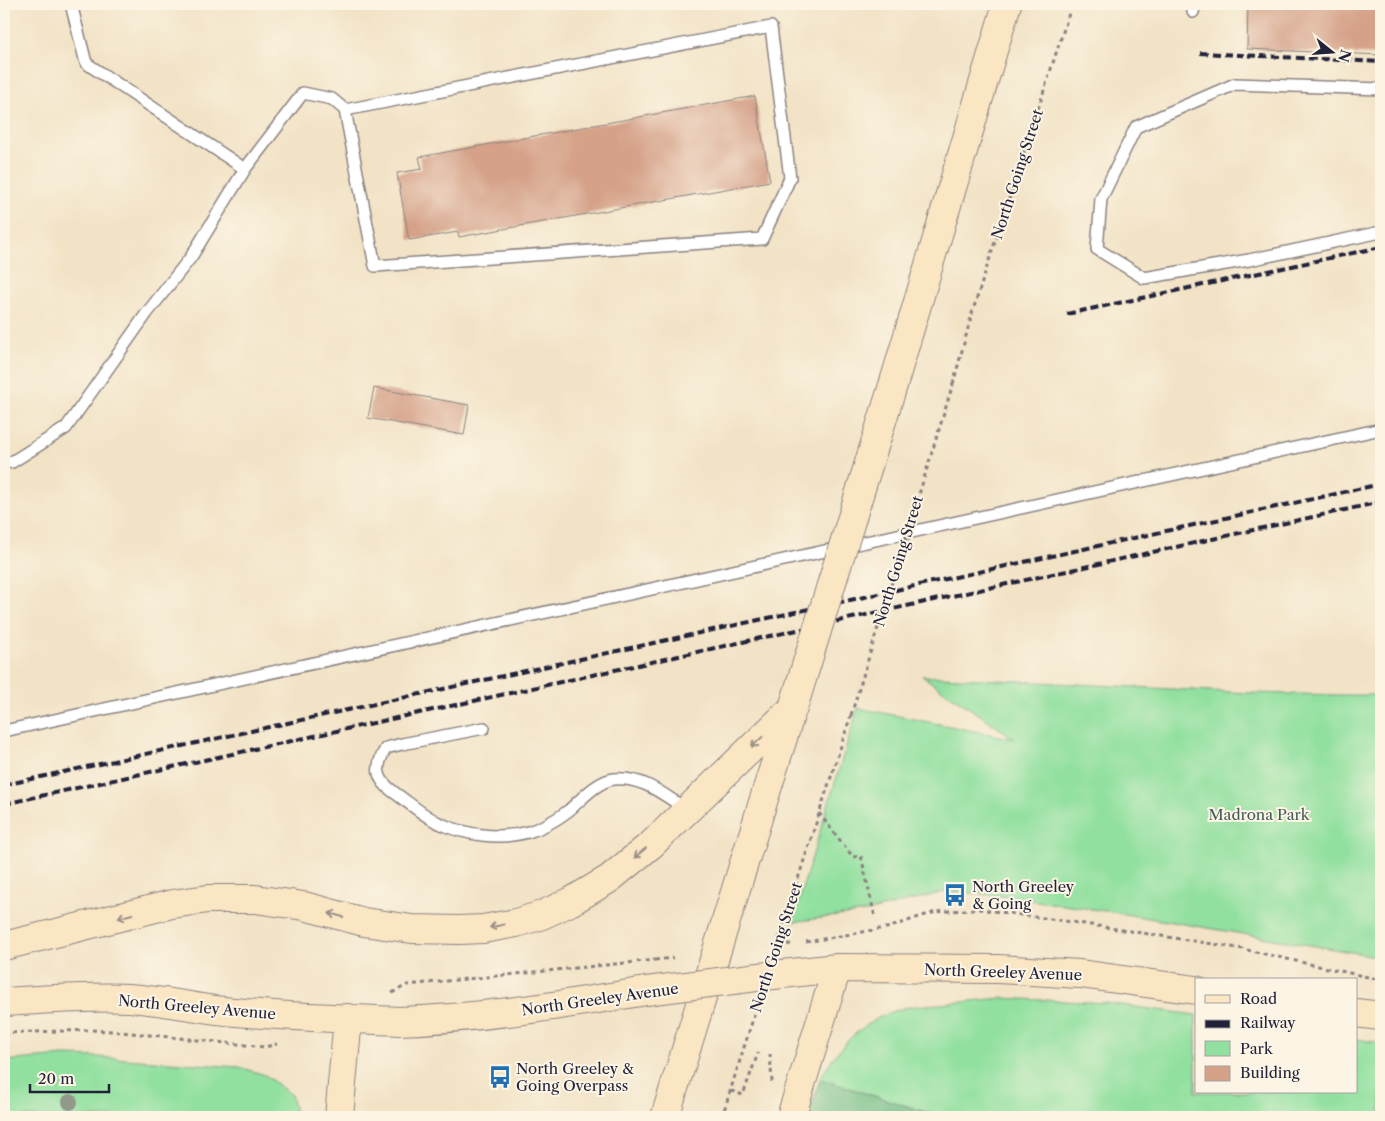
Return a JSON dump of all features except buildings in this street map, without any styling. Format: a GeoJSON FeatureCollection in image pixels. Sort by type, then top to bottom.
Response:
{"type":"FeatureCollection","features":[{"type":"Feature","properties":{"kind":"main road"},"geometry":{"type":"LineString","coordinates":[[665,1117],[894,382],[1007,4]]}},
{"type":"Feature","properties":{"kind":"main road"},"geometry":{"type":"LineString","coordinates":[[4,946],[172,904],[208,900],[264,900],[304,906],[364,922],[412,929],[483,929],[516,923],[570,902],[609,879],[652,844],[686,809],[793,708]]}},
{"type":"Feature","properties":{"kind":"main road","name":"North Greeley Avenue"},"geometry":{"type":"LineString","coordinates":[[4,1002],[127,998],[234,1011],[399,1021],[424,1020],[542,1008],[646,991],[778,963],[836,968],[998,970],[1080,974],[1195,990]]}},
{"type":"Feature","properties":{"kind":"main road"},"geometry":{"type":"LineString","coordinates":[[790,1117],[836,968]]}},
{"type":"Feature","properties":{"kind":"main road"},"geometry":{"type":"LineString","coordinates":[[1358,1013],[1381,1016]]}},
{"type":"Feature","properties":{"kind":"main road"},"geometry":{"type":"LineString","coordinates":[[339,1117],[348,1018]]}},
{"type":"Feature","properties":{"kind":"lane"},"geometry":{"type":"LineString","coordinates":[[71,4],[86,63],[245,169]]}},
{"type":"Feature","properties":{"kind":"lane"},"geometry":{"type":"LineString","coordinates":[[4,463],[12,462],[66,428],[147,313],[191,257],[245,169],[303,93],[332,99],[345,110],[375,266],[762,239],[790,178],[771,27],[345,110]]}},
{"type":"Feature","properties":{"kind":"lane"},"geometry":{"type":"LineString","coordinates":[[1381,89],[1236,84],[1136,127],[1101,199],[1097,249],[1144,278],[1249,260],[1381,232]]}},
{"type":"Feature","properties":{"kind":"lane"},"geometry":{"type":"LineString","coordinates":[[4,731],[1381,430]]}},
{"type":"Feature","properties":{"kind":"lane"},"geometry":{"type":"LineString","coordinates":[[484,728],[386,748],[380,759],[378,774],[384,786],[437,822],[460,831],[481,835],[504,836],[528,832],[548,824],[581,801],[597,786],[612,780],[626,778],[646,784],[686,809]]}},
{"type":"Feature","properties":{"kind":"path","name":"North Going Street"},"geometry":{"type":"LineString","coordinates":[[778,963],[818,813],[851,715],[953,384],[973,310],[1072,4]]}},
{"type":"Feature","properties":{"kind":"path"},"geometry":{"type":"LineString","coordinates":[[818,813],[853,857],[861,856],[875,917]]}},
{"type":"Feature","properties":{"kind":"path"},"geometry":{"type":"LineString","coordinates":[[791,944],[891,927],[936,912],[978,909],[1238,948],[1381,980]]}},
{"type":"Feature","properties":{"kind":"path","name":"North Greeley Avenue"},"geometry":{"type":"LineString","coordinates":[[407,986],[655,960]]}},
{"type":"Feature","properties":{"kind":"path","name":"North Going Street"},"geometry":{"type":"LineString","coordinates":[[722,1117],[760,998]]}},
{"type":"Feature","properties":{"kind":"path"},"geometry":{"type":"LineString","coordinates":[[4,1033],[112,1030],[265,1047]]}},
{"type":"Feature","properties":{"kind":"path"},"geometry":{"type":"LineString","coordinates":[[731,1091],[743,1095],[758,1053]]}},
{"type":"Feature","properties":{"kind":"green space","name":"Madrona Park"},"geometry":{"type":"Polygon","coordinates":[[[922,676],[1249,693],[1381,695],[1381,957],[1112,912],[973,893],[944,892],[867,912],[792,922],[858,708],[1015,739],[922,676]]]}},
{"type":"Feature","properties":{"kind":"green space"},"geometry":{"type":"Polygon","coordinates":[[[1002,998],[1106,1003],[1195,1015],[1195,1094],[1358,1094],[1358,1039],[1381,1043],[1381,1117],[943,1117],[820,1079],[841,1048],[859,1031],[879,1017],[903,1008],[1002,998]]]}},
{"type":"Feature","properties":{"kind":"green space"},"geometry":{"type":"Polygon","coordinates":[[[63,1056],[239,1067],[265,1075],[291,1095],[296,1117],[4,1117],[4,1061],[63,1056]]]}},
{"type":"Feature","properties":{"kind":"green space"},"geometry":{"type":"Polygon","coordinates":[[[820,1079],[937,1116],[937,1117],[808,1117],[820,1079]]]}},
{"type":"Feature","properties":{"kind":"railway"},"geometry":{"type":"LineString","coordinates":[[1200,53],[1381,62]]}},
{"type":"Feature","properties":{"kind":"railway"},"geometry":{"type":"LineString","coordinates":[[1067,314],[1381,247]]}},
{"type":"Feature","properties":{"kind":"railway"},"geometry":{"type":"LineString","coordinates":[[4,785],[1381,484]]}},
{"type":"Feature","properties":{"kind":"railway"},"geometry":{"type":"LineString","coordinates":[[4,804],[1381,502]]}},
{"type":"Feature","properties":{"kind":"place","name":"North Greeley & Going"},"geometry":{"type":"Point","coordinates":[955,895]}},
{"type":"Feature","properties":{"kind":"place","name":"North Greeley & Going Overpass"},"geometry":{"type":"Point","coordinates":[500,1077]}}]}
